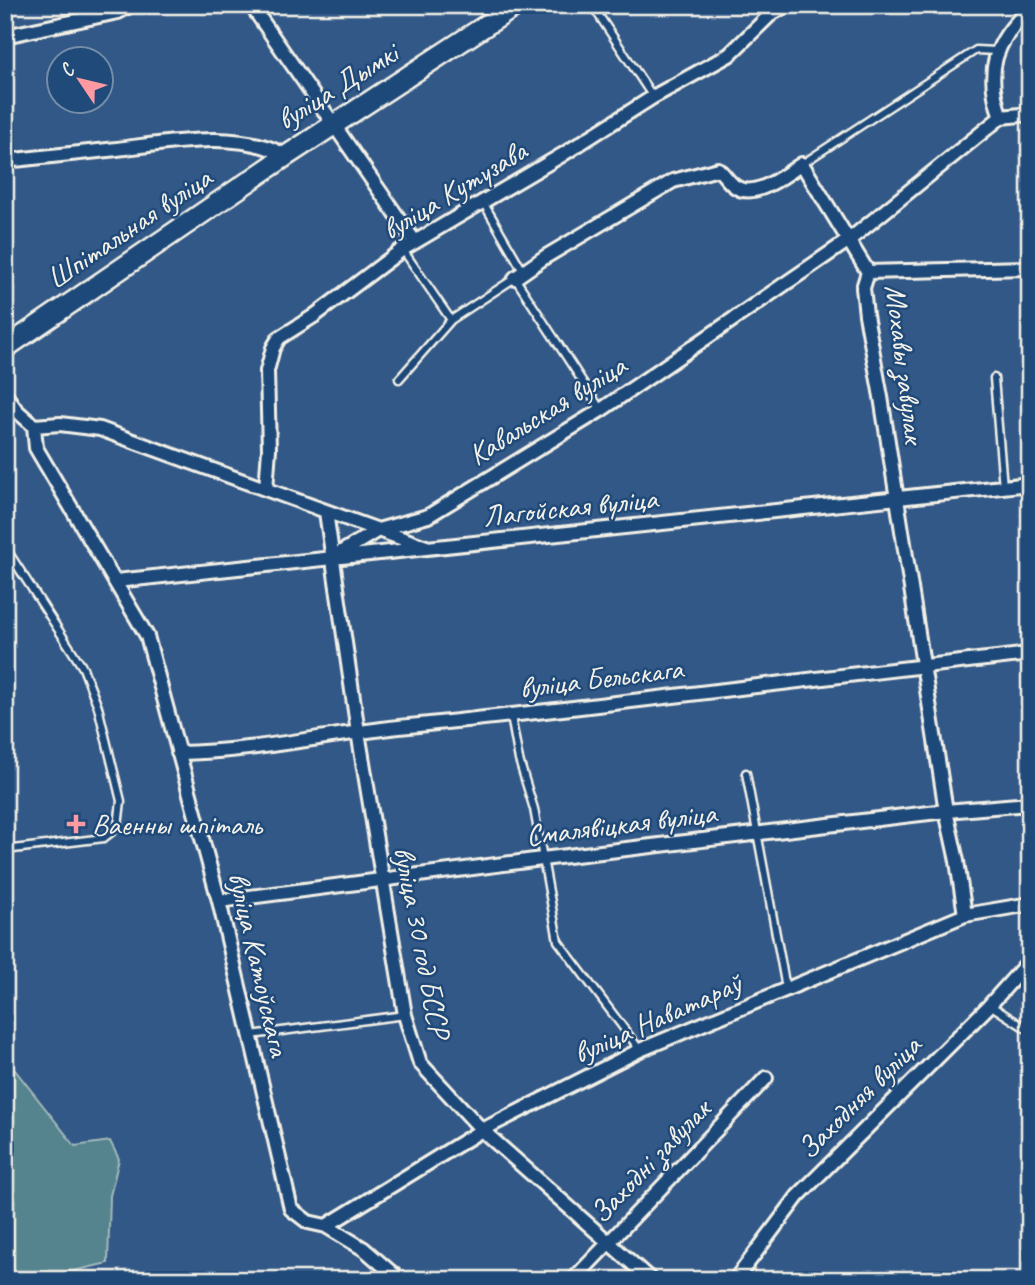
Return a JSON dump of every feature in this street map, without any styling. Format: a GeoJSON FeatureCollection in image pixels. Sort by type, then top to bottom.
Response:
{"type":"FeatureCollection","features":[{"type":"Feature","properties":{"kind":"main road","name":"вуліца Дымкі"},"geometry":{"type":"LineString","coordinates":[[286,156],[517,5]]}},
{"type":"Feature","properties":{"kind":"main road","name":"Шпітальная вуліца"},"geometry":{"type":"LineString","coordinates":[[5,348],[286,156]]}},
{"type":"Feature","properties":{"kind":"street"},"geometry":{"type":"LineString","coordinates":[[5,36],[97,17],[131,5]]}},
{"type":"Feature","properties":{"kind":"street"},"geometry":{"type":"LineString","coordinates":[[251,5],[415,242]]}},
{"type":"Feature","properties":{"kind":"street","name":"вуліца Кутузава"},"geometry":{"type":"LineString","coordinates":[[266,489],[269,449],[267,371],[273,348],[279,338],[314,316],[402,249],[653,97],[729,55],[771,14],[786,5]]}},
{"type":"Feature","properties":{"kind":"street"},"geometry":{"type":"LineString","coordinates":[[1029,7],[996,51],[993,82],[1001,117],[1030,114]]}},
{"type":"Feature","properties":{"kind":"street","name":"Кавальская вуліца"},"geometry":{"type":"LineString","coordinates":[[332,558],[378,530],[428,516],[601,410],[849,240],[1001,117]]}},
{"type":"Feature","properties":{"kind":"street","name":"вуліца Дымкі"},"geometry":{"type":"LineString","coordinates":[[5,161],[190,141],[271,147],[286,156]]}},
{"type":"Feature","properties":{"kind":"street"},"geometry":{"type":"LineString","coordinates":[[519,275],[673,181],[718,169],[734,187],[751,191],[761,189],[802,164]]}},
{"type":"Feature","properties":{"kind":"street","name":"Мохавы завулак"},"geometry":{"type":"LineString","coordinates":[[802,164],[868,272],[863,288],[965,915]]}},
{"type":"Feature","properties":{"kind":"street"},"geometry":{"type":"LineString","coordinates":[[868,272],[1030,268]]}},
{"type":"Feature","properties":{"kind":"street","name":"вуліца Катоўскага"},"geometry":{"type":"LineString","coordinates":[[5,394],[16,410],[34,426],[36,448],[147,636],[219,901],[292,1209],[307,1222],[326,1226],[364,1250],[400,1280]]}},
{"type":"Feature","properties":{"kind":"street"},"geometry":{"type":"LineString","coordinates":[[34,426],[60,424],[100,429],[430,548]]}},
{"type":"Feature","properties":{"kind":"street","name":"Лагойская вуліца"},"geometry":{"type":"LineString","coordinates":[[116,581],[1030,484]]}},
{"type":"Feature","properties":{"kind":"street","name":"вуліца 30 год БССР"},"geometry":{"type":"LineString","coordinates":[[326,512],[358,732],[405,1016],[420,1063],[482,1130],[651,1280]]}},
{"type":"Feature","properties":{"kind":"street","name":"вуліца Бельскага"},"geometry":{"type":"LineString","coordinates":[[178,752],[205,752],[1030,654]]}},
{"type":"Feature","properties":{"kind":"street","name":"Смалявіцкая вуліца"},"geometry":{"type":"LineString","coordinates":[[219,901],[542,859],[946,811],[1030,804]]}},
{"type":"Feature","properties":{"kind":"street","name":"вуліца Наватараў"},"geometry":{"type":"LineString","coordinates":[[326,1226],[482,1130],[640,1050],[965,915],[1030,904]]}},
{"type":"Feature","properties":{"kind":"street","name":"Заходняя вуліца"},"geometry":{"type":"LineString","coordinates":[[735,1280],[798,1196],[990,1005],[1030,960]]}},
{"type":"Feature","properties":{"kind":"street","name":"Заходні завулак"},"geometry":{"type":"LineString","coordinates":[[573,1280],[766,1078]]}},
{"type":"Feature","properties":{"kind":"lane"},"geometry":{"type":"LineString","coordinates":[[592,5],[653,97]]}},
{"type":"Feature","properties":{"kind":"lane"},"geometry":{"type":"LineString","coordinates":[[802,164],[976,50],[996,51]]}},
{"type":"Feature","properties":{"kind":"lane"},"geometry":{"type":"LineString","coordinates":[[483,202],[519,275],[601,410]]}},
{"type":"Feature","properties":{"kind":"lane"},"geometry":{"type":"LineString","coordinates":[[402,249],[451,320]]}},
{"type":"Feature","properties":{"kind":"lane"},"geometry":{"type":"LineString","coordinates":[[399,379],[451,320],[519,275]]}},
{"type":"Feature","properties":{"kind":"lane"},"geometry":{"type":"LineString","coordinates":[[994,378],[1003,487]]}},
{"type":"Feature","properties":{"kind":"lane"},"geometry":{"type":"LineString","coordinates":[[5,547],[83,668],[98,707],[121,801],[118,827],[104,838],[5,850]]}},
{"type":"Feature","properties":{"kind":"lane"},"geometry":{"type":"LineString","coordinates":[[511,716],[519,760],[534,809],[558,941],[640,1050]]}},
{"type":"Feature","properties":{"kind":"lane"},"geometry":{"type":"LineString","coordinates":[[746,773],[786,990]]}},
{"type":"Feature","properties":{"kind":"lane"},"geometry":{"type":"LineString","coordinates":[[990,1005],[1030,1031]]}},
{"type":"Feature","properties":{"kind":"lane"},"geometry":{"type":"LineString","coordinates":[[249,1035],[405,1016]]}},
{"type":"Feature","properties":{"kind":"green space"},"geometry":{"type":"Polygon","coordinates":[[[15,1070],[75,1146],[110,1141],[119,1159],[110,1196],[108,1263],[35,1280],[5,1280],[5,1071],[15,1070]]]}},
{"type":"Feature","properties":{"kind":"place","name":"Ваенны шпіталь"},"geometry":{"type":"Point","coordinates":[76,824]}}]}
